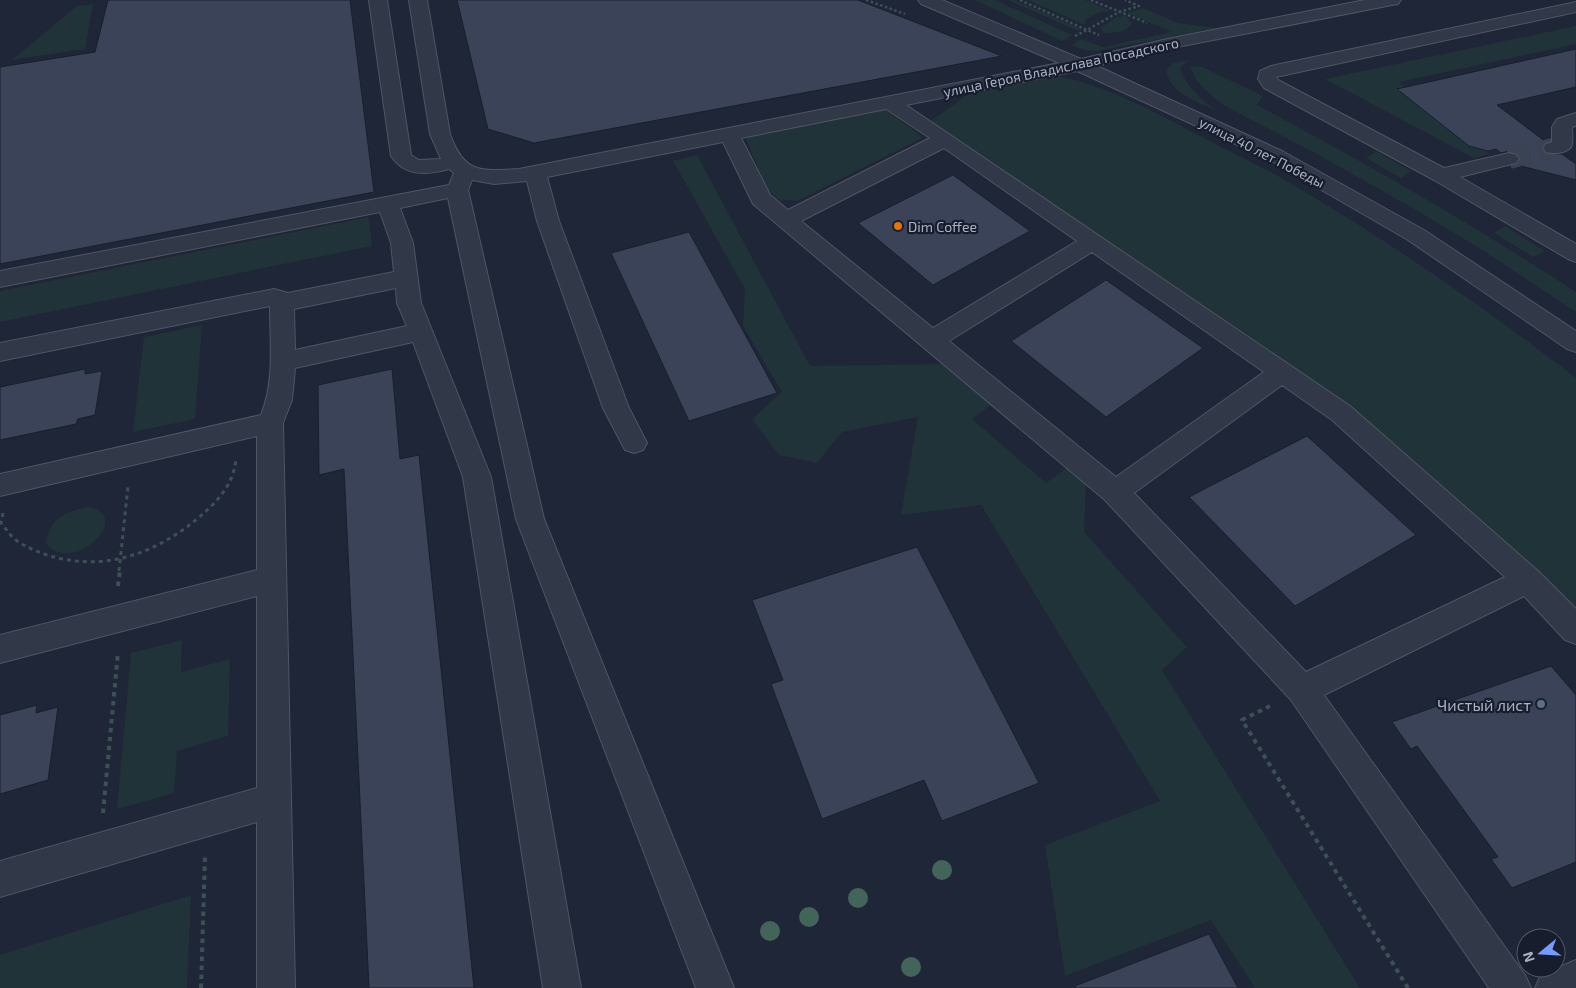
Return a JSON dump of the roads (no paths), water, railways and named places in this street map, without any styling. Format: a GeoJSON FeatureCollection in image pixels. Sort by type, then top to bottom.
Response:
{"type":"FeatureCollection","features":[{"type":"Feature","properties":{"kind":"street"},"geometry":{"type":"LineString","coordinates":[[378,0],[401,156],[404,162],[411,166],[458,175]]}},
{"type":"Feature","properties":{"kind":"street"},"geometry":{"type":"LineString","coordinates":[[418,0],[440,134],[458,175],[530,519],[715,988]]}},
{"type":"Feature","properties":{"kind":"street","name":"улица 40 лет Победы"},"geometry":{"type":"LineString","coordinates":[[927,0],[1178,109],[1274,155],[1416,235],[1576,343]]}},
{"type":"Feature","properties":{"kind":"street","name":"улица Героя Владислава Посадского"},"geometry":{"type":"LineString","coordinates":[[458,175],[494,177],[535,173],[1079,65],[1165,45],[1392,0]]}},
{"type":"Feature","properties":{"kind":"street"},"geometry":{"type":"LineString","coordinates":[[1576,7],[1271,72],[1267,75],[1267,79],[1271,84],[1442,175],[1576,254]]}},
{"type":"Feature","properties":{"kind":"street"},"geometry":{"type":"LineString","coordinates":[[1165,45],[1152,56],[1147,71],[1155,91],[1178,109]]}},
{"type":"Feature","properties":{"kind":"street"},"geometry":{"type":"LineString","coordinates":[[888,102],[945,139],[1341,414],[1528,580],[1576,630]]}},
{"type":"Feature","properties":{"kind":"street"},"geometry":{"type":"LineString","coordinates":[[1564,147],[1562,127],[1564,123],[1576,119]]}},
{"type":"Feature","properties":{"kind":"street"},"geometry":{"type":"LineString","coordinates":[[729,133],[761,199],[1115,492],[1302,690],[1512,988]]}},
{"type":"Feature","properties":{"kind":"street"},"geometry":{"type":"LineString","coordinates":[[787,219],[945,139]]}},
{"type":"Feature","properties":{"kind":"street"},"geometry":{"type":"LineString","coordinates":[[1442,175],[1508,159]]}},
{"type":"Feature","properties":{"kind":"street"},"geometry":{"type":"LineString","coordinates":[[535,173],[548,221],[616,408],[634,443]]}},
{"type":"Feature","properties":{"kind":"street"},"geometry":{"type":"LineString","coordinates":[[0,279],[387,203],[458,175]]}},
{"type":"Feature","properties":{"kind":"street"},"geometry":{"type":"LineString","coordinates":[[387,203],[402,243],[410,303],[477,477],[562,988]]}},
{"type":"Feature","properties":{"kind":"street"},"geometry":{"type":"LineString","coordinates":[[932,340],[1092,242]]}},
{"type":"Feature","properties":{"kind":"street"},"geometry":{"type":"LineString","coordinates":[[282,303],[406,278]]}},
{"type":"Feature","properties":{"kind":"street"},"geometry":{"type":"LineString","coordinates":[[0,352],[266,297],[280,299],[282,303],[283,386],[280,405],[270,423],[276,988]]}},
{"type":"Feature","properties":{"kind":"street"},"geometry":{"type":"LineString","coordinates":[[283,362],[421,332]]}},
{"type":"Feature","properties":{"kind":"street"},"geometry":{"type":"LineString","coordinates":[[1115,492],[1282,372]]}},
{"type":"Feature","properties":{"kind":"street"},"geometry":{"type":"LineString","coordinates":[[5,484],[270,423]]}},
{"type":"Feature","properties":{"kind":"street"},"geometry":{"type":"LineString","coordinates":[[0,649],[272,579]]}},
{"type":"Feature","properties":{"kind":"street"},"geometry":{"type":"LineString","coordinates":[[1302,690],[1528,580]]}},
{"type":"Feature","properties":{"kind":"street"},"geometry":{"type":"LineString","coordinates":[[0,879],[274,800]]}},
{"type":"Feature","properties":{"kind":"street"},"geometry":{"type":"LineString","coordinates":[[1554,988],[1576,979]]}},
{"type":"Feature","properties":{"kind":"tunnel"},"geometry":{"type":"LineString","coordinates":[[1509,159],[1553,148]]}},
{"type":"Feature","properties":{"kind":"place","name":"Dim Coffee"},"geometry":{"type":"Point","coordinates":[898,226]}},
{"type":"Feature","properties":{"kind":"place","name":"Чистый лист"},"geometry":{"type":"Point","coordinates":[1541,704]}}]}
